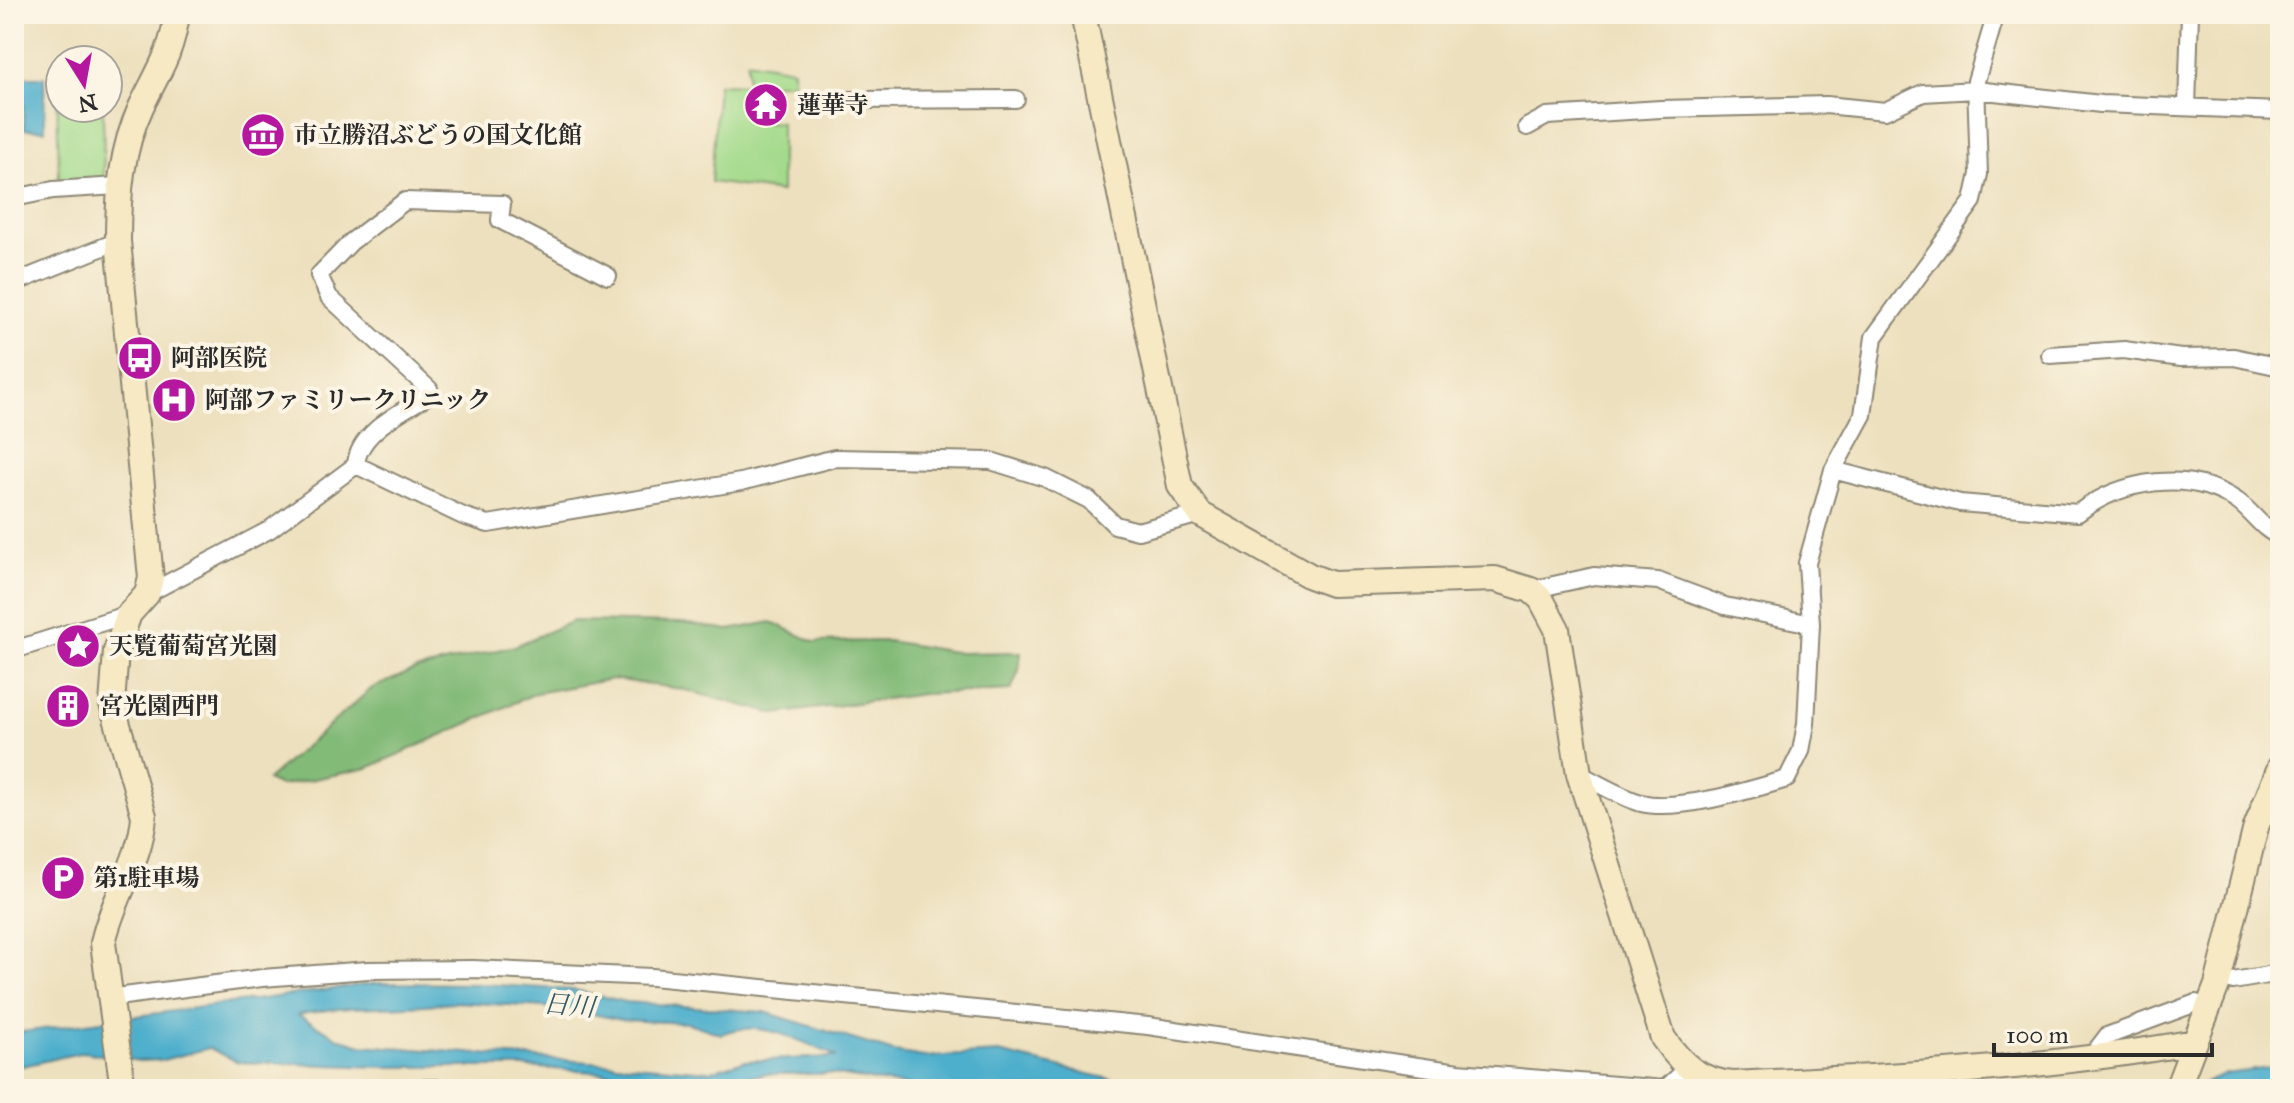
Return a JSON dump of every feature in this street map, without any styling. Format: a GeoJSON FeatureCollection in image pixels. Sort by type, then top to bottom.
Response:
{"type":"FeatureCollection","features":[{"type":"Feature","properties":{"kind":"street"},"geometry":{"type":"LineString","coordinates":[[147,594],[150,546],[118,241],[118,186],[124,155],[141,108],[166,62],[177,14]]}},
{"type":"Feature","properties":{"kind":"street"},"geometry":{"type":"LineString","coordinates":[[1083,14],[1172,460],[1180,486],[1200,514],[1310,576],[1332,584],[1495,579],[1531,590],[1594,576],[1658,581],[1725,606],[1811,624]]}},
{"type":"Feature","properties":{"kind":"street"},"geometry":{"type":"LineString","coordinates":[[1579,774],[1642,803],[1679,803],[1746,791],[1787,779],[1801,751],[1806,724],[1811,624],[1807,563],[1833,470],[1863,415],[1874,337],[1973,201],[1979,174],[1976,81],[1996,14]]}},
{"type":"Feature","properties":{"kind":"street"},"geometry":{"type":"LineString","coordinates":[[2187,107],[2190,14]]}},
{"type":"Feature","properties":{"kind":"street"},"geometry":{"type":"LineString","coordinates":[[1527,127],[1547,116],[1661,109],[1826,105],[1885,111],[1923,93],[1976,90],[2101,104],[2280,111]]}},
{"type":"Feature","properties":{"kind":"street"},"geometry":{"type":"LineString","coordinates":[[850,100],[1016,99]]}},
{"type":"Feature","properties":{"kind":"street"},"geometry":{"type":"LineString","coordinates":[[14,198],[53,190],[118,186]]}},
{"type":"Feature","properties":{"kind":"street"},"geometry":{"type":"LineString","coordinates":[[356,465],[356,456],[387,420],[427,396],[429,389],[329,297],[319,275],[378,219],[405,201],[502,204],[500,220],[608,276]]}},
{"type":"Feature","properties":{"kind":"street"},"geometry":{"type":"LineString","coordinates":[[14,283],[118,241]]}},
{"type":"Feature","properties":{"kind":"street"},"geometry":{"type":"LineString","coordinates":[[2050,355],[2124,350],[2181,358],[2234,357],[2280,367]]}},
{"type":"Feature","properties":{"kind":"street"},"geometry":{"type":"LineString","coordinates":[[356,465],[488,524],[741,482],[835,458],[991,461],[1045,478],[1089,500],[1115,525],[1138,531],[1200,514]]}},
{"type":"Feature","properties":{"kind":"street"},"geometry":{"type":"LineString","coordinates":[[123,1089],[103,943],[107,922],[143,833],[144,816],[112,704],[116,651],[129,614],[147,594],[269,530],[356,465]]}},
{"type":"Feature","properties":{"kind":"street"},"geometry":{"type":"LineString","coordinates":[[1833,470],[1960,503],[2078,513],[2100,496],[2120,489],[2186,482],[2228,495],[2280,536]]}},
{"type":"Feature","properties":{"kind":"street"},"geometry":{"type":"LineString","coordinates":[[1531,590],[1549,610],[1557,629],[1579,774],[1663,1038],[1688,1068],[1716,1083],[1733,1084],[1980,1071],[2192,1051]]}},
{"type":"Feature","properties":{"kind":"street"},"geometry":{"type":"LineString","coordinates":[[14,650],[129,614]]}},
{"type":"Feature","properties":{"kind":"street"},"geometry":{"type":"LineString","coordinates":[[2177,1089],[2217,985],[2256,827],[2280,767]]}},
{"type":"Feature","properties":{"kind":"street"},"geometry":{"type":"LineString","coordinates":[[109,998],[262,978],[368,970],[488,970],[652,977],[1148,1026],[1458,1072],[1665,1089],[1688,1068]]}},
{"type":"Feature","properties":{"kind":"street"},"geometry":{"type":"LineString","coordinates":[[2233,981],[2280,973]]}},
{"type":"Feature","properties":{"kind":"street"},"geometry":{"type":"LineString","coordinates":[[2088,1061],[2107,1036],[2196,1003]]}},
{"type":"Feature","properties":{"kind":"street"},"geometry":{"type":"LineString","coordinates":[[397,1089],[437,1088]]}},
{"type":"Feature","properties":{"kind":"green space"},"geometry":{"type":"Polygon","coordinates":[[[747,61],[793,69],[793,83],[751,83],[752,121],[781,123],[781,192],[711,182],[718,84],[747,85],[747,61]]]}},
{"type":"Feature","properties":{"kind":"green space"},"geometry":{"type":"Polygon","coordinates":[[[58,124],[103,124],[104,180],[59,181],[58,124]]]}},
{"type":"Feature","properties":{"kind":"green space"},"geometry":{"type":"Polygon","coordinates":[[[573,621],[682,623],[729,630],[772,622],[814,642],[888,641],[960,653],[1021,652],[1019,670],[1011,690],[923,694],[775,714],[681,689],[613,679],[536,693],[368,768],[280,786],[267,780],[372,688],[415,670],[515,646],[573,621]]]}},
{"type":"Feature","properties":{"kind":"water"},"geometry":{"type":"Polygon","coordinates":[[[23,77],[44,77],[45,130],[24,129],[23,77]]]}},
{"type":"Feature","properties":{"kind":"water","name":"日川"},"geometry":{"type":"Polygon","coordinates":[[[376,983],[482,984],[575,990],[626,1002],[765,1012],[894,1052],[924,1057],[999,1053],[1153,1089],[927,1089],[831,1074],[765,1074],[717,1081],[526,1067],[381,1067],[238,1062],[209,1048],[163,1060],[139,1061],[84,1052],[14,1068],[14,1033],[376,983]],[[455,1002],[337,1009],[298,1015],[339,1038],[361,1045],[711,1071],[744,1061],[837,1057],[794,1038],[765,1030],[735,1030],[721,1034],[688,1023],[621,1020],[564,1008],[455,1002]]]}},
{"type":"Feature","properties":{"kind":"water"},"geometry":{"type":"Polygon","coordinates":[[[2280,1068],[2280,1085],[2191,1089],[2226,1074],[2280,1068]]]}},
{"type":"Feature","properties":{"kind":"place","name":"蓮華寺"},"geometry":{"type":"Point","coordinates":[766,105]}},
{"type":"Feature","properties":{"kind":"place","name":"市立勝沼ぶどうの国文化館"},"geometry":{"type":"Point","coordinates":[263,135]}},
{"type":"Feature","properties":{"kind":"place","name":"阿部医院"},"geometry":{"type":"Point","coordinates":[140,358]}},
{"type":"Feature","properties":{"kind":"place","name":"阿部ファミリークリニック"},"geometry":{"type":"Point","coordinates":[174,400]}},
{"type":"Feature","properties":{"kind":"place","name":"天覧葡萄宮光園"},"geometry":{"type":"Point","coordinates":[78,646]}},
{"type":"Feature","properties":{"kind":"place","name":"宮光園西門"},"geometry":{"type":"Point","coordinates":[68,706]}},
{"type":"Feature","properties":{"kind":"place","name":"第1駐車場"},"geometry":{"type":"Point","coordinates":[63,878]}}]}
